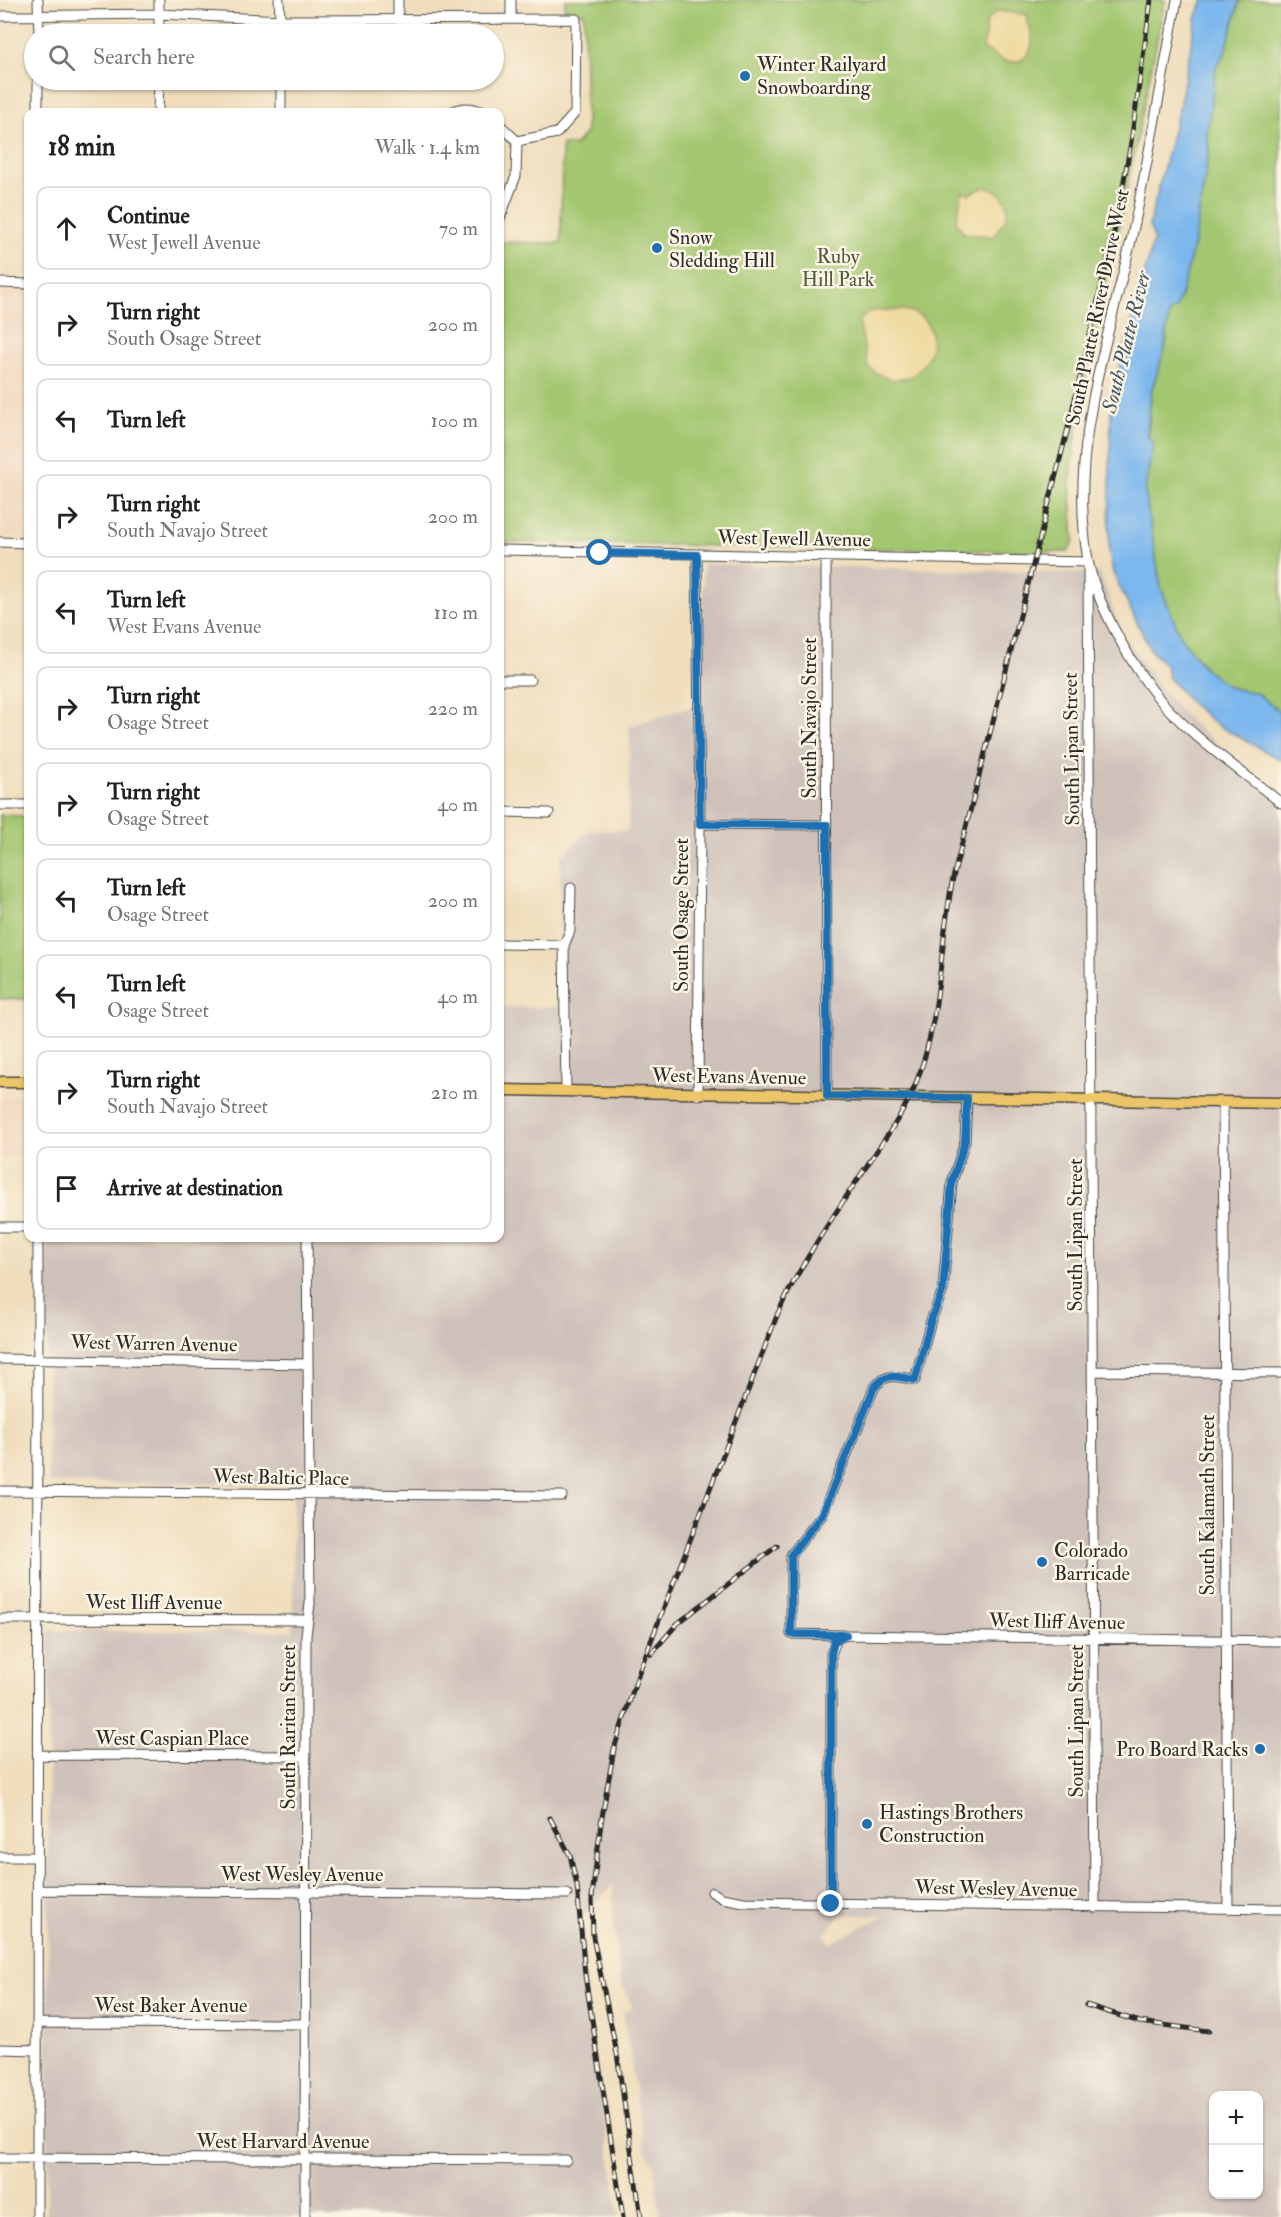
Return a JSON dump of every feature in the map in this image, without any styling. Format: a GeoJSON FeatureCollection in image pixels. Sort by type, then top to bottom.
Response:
{"type":"FeatureCollection","features":[{"type":"Feature","properties":{"kind":"main road"},"geometry":{"type":"LineString","coordinates":[[0,1082],[24,1082]]}},
{"type":"Feature","properties":{"kind":"main road","name":"West Evans Avenue"},"geometry":{"type":"LineString","coordinates":[[504,1090],[1281,1103]]}},
{"type":"Feature","properties":{"kind":"street"},"geometry":{"type":"LineString","coordinates":[[38,0],[39,24]]}},
{"type":"Feature","properties":{"kind":"street"},"geometry":{"type":"LineString","coordinates":[[159,0],[159,24]]}},
{"type":"Feature","properties":{"kind":"street"},"geometry":{"type":"LineString","coordinates":[[279,0],[280,24]]}},
{"type":"Feature","properties":{"kind":"street"},"geometry":{"type":"LineString","coordinates":[[398,0],[398,18]]}},
{"type":"Feature","properties":{"kind":"street"},"geometry":{"type":"LineString","coordinates":[[511,0],[511,18]]}},
{"type":"Feature","properties":{"kind":"street","name":"South Platte River Drive West"},"geometry":{"type":"LineString","coordinates":[[1177,0],[1132,235],[1091,403],[1083,472],[1088,562],[1116,632],[1151,690],[1184,723],[1281,802]]}},
{"type":"Feature","properties":{"kind":"street"},"geometry":{"type":"LineString","coordinates":[[0,15],[39,17],[159,14],[280,20],[576,19],[575,113],[557,133],[517,141]]}},
{"type":"Feature","properties":{"kind":"street"},"geometry":{"type":"LineString","coordinates":[[38,90],[38,108]]}},
{"type":"Feature","properties":{"kind":"street"},"geometry":{"type":"LineString","coordinates":[[159,90],[159,108]]}},
{"type":"Feature","properties":{"kind":"street"},"geometry":{"type":"LineString","coordinates":[[280,90],[280,108]]}},
{"type":"Feature","properties":{"kind":"street"},"geometry":{"type":"LineString","coordinates":[[504,129],[517,141],[516,176],[504,208]]}},
{"type":"Feature","properties":{"kind":"street"},"geometry":{"type":"LineString","coordinates":[[0,283],[24,284]]}},
{"type":"Feature","properties":{"kind":"street"},"geometry":{"type":"LineString","coordinates":[[0,542],[24,543]]}},
{"type":"Feature","properties":{"kind":"street","name":"West Jewell Avenue"},"geometry":{"type":"LineString","coordinates":[[504,550],[1088,562]]}},
{"type":"Feature","properties":{"kind":"street","name":"South Osage Street"},"geometry":{"type":"LineString","coordinates":[[697,555],[700,824],[698,1095]]}},
{"type":"Feature","properties":{"kind":"street","name":"South Navajo Street"},"geometry":{"type":"LineString","coordinates":[[826,556],[827,1096]]}},
{"type":"Feature","properties":{"kind":"street","name":"South Lipan Street"},"geometry":{"type":"LineString","coordinates":[[1088,562],[1093,1100],[1095,1908]]}},
{"type":"Feature","properties":{"kind":"street"},"geometry":{"type":"LineString","coordinates":[[504,680],[530,681]]}},
{"type":"Feature","properties":{"kind":"street"},"geometry":{"type":"LineString","coordinates":[[0,805],[24,805]]}},
{"type":"Feature","properties":{"kind":"street"},"geometry":{"type":"LineString","coordinates":[[504,812],[549,813]]}},
{"type":"Feature","properties":{"kind":"street"},"geometry":{"type":"LineString","coordinates":[[700,824],[827,825]]}},
{"type":"Feature","properties":{"kind":"street"},"geometry":{"type":"LineString","coordinates":[[566,1091],[564,945],[570,931],[571,888]]}},
{"type":"Feature","properties":{"kind":"street"},"geometry":{"type":"LineString","coordinates":[[504,944],[564,945]]}},
{"type":"Feature","properties":{"kind":"street","name":"West Iliff Avenue"},"geometry":{"type":"LineString","coordinates":[[967,1098],[965,1141],[952,1182],[943,1290],[931,1320],[915,1380],[892,1375],[882,1378],[874,1388],[822,1515],[791,1555],[791,1634],[1281,1641]]}},
{"type":"Feature","properties":{"kind":"street","name":"South Kalamath Street"},"geometry":{"type":"LineString","coordinates":[[1223,1102],[1228,1909]]}},
{"type":"Feature","properties":{"kind":"street"},"geometry":{"type":"LineString","coordinates":[[0,1227],[24,1227]]}},
{"type":"Feature","properties":{"kind":"street"},"geometry":{"type":"LineString","coordinates":[[37,2217],[38,1242]]}},
{"type":"Feature","properties":{"kind":"street","name":"South Raritan Street"},"geometry":{"type":"LineString","coordinates":[[305,2217],[309,1495],[308,1242]]}},
{"type":"Feature","properties":{"kind":"street","name":"West Warren Avenue"},"geometry":{"type":"LineString","coordinates":[[0,1359],[307,1364]]}},
{"type":"Feature","properties":{"kind":"street"},"geometry":{"type":"LineString","coordinates":[[1094,1371],[1281,1374]]}},
{"type":"Feature","properties":{"kind":"street","name":"West Baltic Place"},"geometry":{"type":"LineString","coordinates":[[0,1491],[562,1496]]}},
{"type":"Feature","properties":{"kind":"street","name":"West Iliff Avenue"},"geometry":{"type":"LineString","coordinates":[[0,1619],[308,1620]]}},
{"type":"Feature","properties":{"kind":"street"},"geometry":{"type":"LineString","coordinates":[[831,1904],[831,1654],[834,1642],[846,1635]]}},
{"type":"Feature","properties":{"kind":"street","name":"West Caspian Place"},"geometry":{"type":"LineString","coordinates":[[38,1755],[306,1756]]}},
{"type":"Feature","properties":{"kind":"street"},"geometry":{"type":"LineString","coordinates":[[0,1857],[37,1857]]}},
{"type":"Feature","properties":{"kind":"street","name":"West Wesley Avenue"},"geometry":{"type":"LineString","coordinates":[[37,1890],[567,1894]]}},
{"type":"Feature","properties":{"kind":"street","name":"West Wesley Avenue"},"geometry":{"type":"LineString","coordinates":[[712,1892],[731,1900],[831,1904],[1281,1909]]}},
{"type":"Feature","properties":{"kind":"street","name":"West Baker Avenue"},"geometry":{"type":"LineString","coordinates":[[37,2023],[306,2024]]}},
{"type":"Feature","properties":{"kind":"street"},"geometry":{"type":"LineString","coordinates":[[0,2049],[37,2050]]}},
{"type":"Feature","properties":{"kind":"street","name":"West Harvard Avenue"},"geometry":{"type":"LineString","coordinates":[[0,2158],[566,2160]]}},
{"type":"Feature","properties":{"kind":"shaded area"},"geometry":{"type":"Polygon","coordinates":[[[0,288],[24,288],[24,533],[0,535],[0,288]]]}},
{"type":"Feature","properties":{"kind":"shaded area"},"geometry":{"type":"Polygon","coordinates":[[[703,564],[1100,573],[1121,632],[1158,686],[1191,722],[1281,795],[1281,2217],[660,2217],[654,2167],[645,2149],[623,2012],[633,2008],[620,1980],[613,1917],[613,1885],[576,1923],[619,2217],[47,2217],[49,1631],[293,1631],[293,1484],[48,1483],[47,1242],[504,1242],[504,1007],[558,1007],[561,857],[589,830],[628,831],[630,726],[703,703],[703,564]],[[840,1915],[824,1934],[829,1944],[884,1915],[840,1915]]]}},
{"type":"Feature","properties":{"kind":"shaded area"},"geometry":{"type":"Polygon","coordinates":[[[0,1097],[20,1097],[24,1100],[24,1157],[0,1157],[0,1097]]]}},
{"type":"Feature","properties":{"kind":"green space","name":"Ruby Hill Park"},"geometry":{"type":"Polygon","coordinates":[[[565,0],[1165,0],[1100,323],[1079,409],[1070,483],[1074,540],[1068,552],[504,542],[504,242],[561,243],[562,145],[575,145],[586,133],[584,13],[565,11],[565,0]]]}},
{"type":"Feature","properties":{"kind":"green space"},"geometry":{"type":"Polygon","coordinates":[[[1240,0],[1281,0],[1281,713],[1256,693],[1231,688],[1206,670],[1181,638],[1161,588],[1145,492],[1151,392],[1165,348],[1169,313],[1176,308],[1182,292],[1195,238],[1209,150],[1207,133],[1216,67],[1225,53],[1240,0]]]}},
{"type":"Feature","properties":{"kind":"green space"},"geometry":{"type":"Polygon","coordinates":[[[0,815],[22,816],[24,818],[24,999],[0,999],[0,815]]]}},
{"type":"Feature","properties":{"kind":"sand"},"geometry":{"type":"Polygon","coordinates":[[[998,11],[1028,15],[1027,23],[1031,30],[1032,44],[1030,51],[1021,60],[1005,61],[983,50],[987,20],[998,11]]]}},
{"type":"Feature","properties":{"kind":"sand"},"geometry":{"type":"Polygon","coordinates":[[[985,187],[996,191],[1004,199],[1008,209],[1005,220],[995,237],[964,233],[956,222],[962,192],[969,194],[985,187]]]}},
{"type":"Feature","properties":{"kind":"sand"},"geometry":{"type":"Polygon","coordinates":[[[897,309],[908,311],[925,321],[931,333],[931,348],[926,362],[916,373],[903,379],[886,378],[868,367],[859,321],[870,311],[897,309]]]}},
{"type":"Feature","properties":{"kind":"water"},"geometry":{"type":"Polygon","coordinates":[[[1203,0],[1240,0],[1225,53],[1216,67],[1207,133],[1209,150],[1195,238],[1182,292],[1176,308],[1169,313],[1165,348],[1151,392],[1147,435],[1153,443],[1145,492],[1161,588],[1181,638],[1206,670],[1231,688],[1256,693],[1279,711],[1281,760],[1217,725],[1191,703],[1168,677],[1166,665],[1151,651],[1113,573],[1109,550],[1111,410],[1117,377],[1154,238],[1149,226],[1180,103],[1196,19],[1203,0]]]}},
{"type":"Feature","properties":{"kind":"railway"},"geometry":{"type":"LineString","coordinates":[[641,2217],[617,2054],[593,1937],[592,1897],[601,1823],[614,1749],[639,1672],[778,1313],[821,1236],[901,1113],[912,1093],[924,1058],[931,1033],[953,878],[1070,420],[1116,224],[1131,142],[1151,0]]}},
{"type":"Feature","properties":{"kind":"railway"},"geometry":{"type":"LineString","coordinates":[[651,1654],[677,1624],[777,1546]]}},
{"type":"Feature","properties":{"kind":"railway"},"geometry":{"type":"LineString","coordinates":[[550,1818],[570,1855],[577,1886],[585,1975],[623,2217]]}},
{"type":"Feature","properties":{"kind":"railway"},"geometry":{"type":"LineString","coordinates":[[1086,2005],[1140,2022],[1209,2031]]}},
{"type":"Feature","properties":{"kind":"place","name":"Winter Railyard Snowboarding"},"geometry":{"type":"Point","coordinates":[745,76]}},
{"type":"Feature","properties":{"kind":"place","name":"Snow Sledding Hill"},"geometry":{"type":"Point","coordinates":[657,248]}},
{"type":"Feature","properties":{"kind":"place","name":"Colorado Barricade"},"geometry":{"type":"Point","coordinates":[1042,1562]}},
{"type":"Feature","properties":{"kind":"place","name":"Pro Board Racks"},"geometry":{"type":"Point","coordinates":[1260,1749]}},
{"type":"Feature","properties":{"kind":"place","name":"Hastings Brothers Construction"},"geometry":{"type":"Point","coordinates":[867,1824]}},
{"type":"Feature","properties":{"kind":"route"},"geometry":{"type":"LineString","coordinates":[[600,553],[697,555],[700,824],[827,825],[827,1096],[967,1098],[965,1141],[952,1182],[943,1290],[931,1320],[915,1380],[892,1375],[882,1378],[874,1388],[822,1515],[791,1555],[791,1634],[846,1635],[837,1639],[831,1647],[831,1904]]}},
{"type":"Feature","properties":{"kind":"water label","name":"South Platte River"},"geometry":{"type":"Point","coordinates":[1126,342]}}]}
